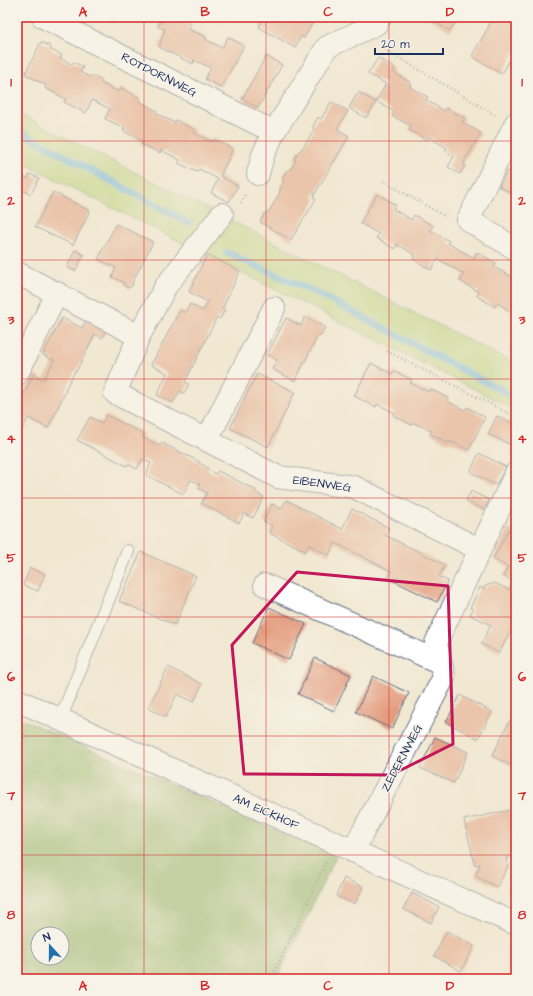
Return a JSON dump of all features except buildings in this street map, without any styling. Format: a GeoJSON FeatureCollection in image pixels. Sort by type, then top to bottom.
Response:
{"type":"FeatureCollection","features":[{"type":"Feature","properties":{"kind":"street","name":"ROTDORNWEG"},"geometry":{"type":"LineString","coordinates":[[43,17],[274,132]]}},
{"type":"Feature","properties":{"kind":"street"},"geometry":{"type":"LineString","coordinates":[[258,174],[263,155],[274,132],[327,47],[376,24],[380,17]]}},
{"type":"Feature","properties":{"kind":"street"},"geometry":{"type":"LineString","coordinates":[[515,125],[468,220],[516,248]]}},
{"type":"Feature","properties":{"kind":"street","name":"EIBENWEG"},"geometry":{"type":"LineString","coordinates":[[222,214],[166,286],[139,336],[115,393],[278,477],[354,487],[479,549]]}},
{"type":"Feature","properties":{"kind":"street"},"geometry":{"type":"LineString","coordinates":[[17,272],[139,336]]}},
{"type":"Feature","properties":{"kind":"street"},"geometry":{"type":"LineString","coordinates":[[17,374],[57,293]]}},
{"type":"Feature","properties":{"kind":"street"},"geometry":{"type":"LineString","coordinates":[[207,440],[274,308]]}},
{"type":"Feature","properties":{"kind":"street","name":"ZEDERNWEG"},"geometry":{"type":"LineString","coordinates":[[343,847],[444,677],[436,643],[516,472]]}},
{"type":"Feature","properties":{"kind":"street"},"geometry":{"type":"LineString","coordinates":[[265,585],[441,663]]}},
{"type":"Feature","properties":{"kind":"street","name":"AM EICKHOF"},"geometry":{"type":"LineString","coordinates":[[17,700],[516,924]]}},
{"type":"Feature","properties":{"kind":"lane"},"geometry":{"type":"LineString","coordinates":[[60,720],[128,551]]}},
{"type":"Feature","properties":{"kind":"path"},"geometry":{"type":"LineString","coordinates":[[363,30],[377,45],[515,125]]}},
{"type":"Feature","properties":{"kind":"path"},"geometry":{"type":"LineString","coordinates":[[222,214],[233,216],[258,174]]}},
{"type":"Feature","properties":{"kind":"path"},"geometry":{"type":"LineString","coordinates":[[383,181],[456,222],[468,220]]}},
{"type":"Feature","properties":{"kind":"path"},"geometry":{"type":"LineString","coordinates":[[387,351],[516,417]]}},
{"type":"Feature","properties":{"kind":"path"},"geometry":{"type":"LineString","coordinates":[[271,979],[305,908],[343,847]]}},
{"type":"Feature","properties":{"kind":"highlighted area"},"geometry":{"type":"Polygon","coordinates":[[[297,572],[448,586],[453,744],[391,775],[244,774],[232,645],[297,572]]]}},
{"type":"Feature","properties":{"kind":"green space"},"geometry":{"type":"Polygon","coordinates":[[[17,113],[516,364],[516,410],[17,160],[17,113]]]}},
{"type":"Feature","properties":{"kind":"green space"},"geometry":{"type":"Polygon","coordinates":[[[17,717],[336,856],[277,979],[17,979],[17,717]]]}},
{"type":"Feature","properties":{"kind":"waterway"},"geometry":{"type":"LineString","coordinates":[[17,130],[189,223]]}},
{"type":"Feature","properties":{"kind":"waterway"},"geometry":{"type":"LineString","coordinates":[[227,253],[317,293],[516,398]]}}]}
